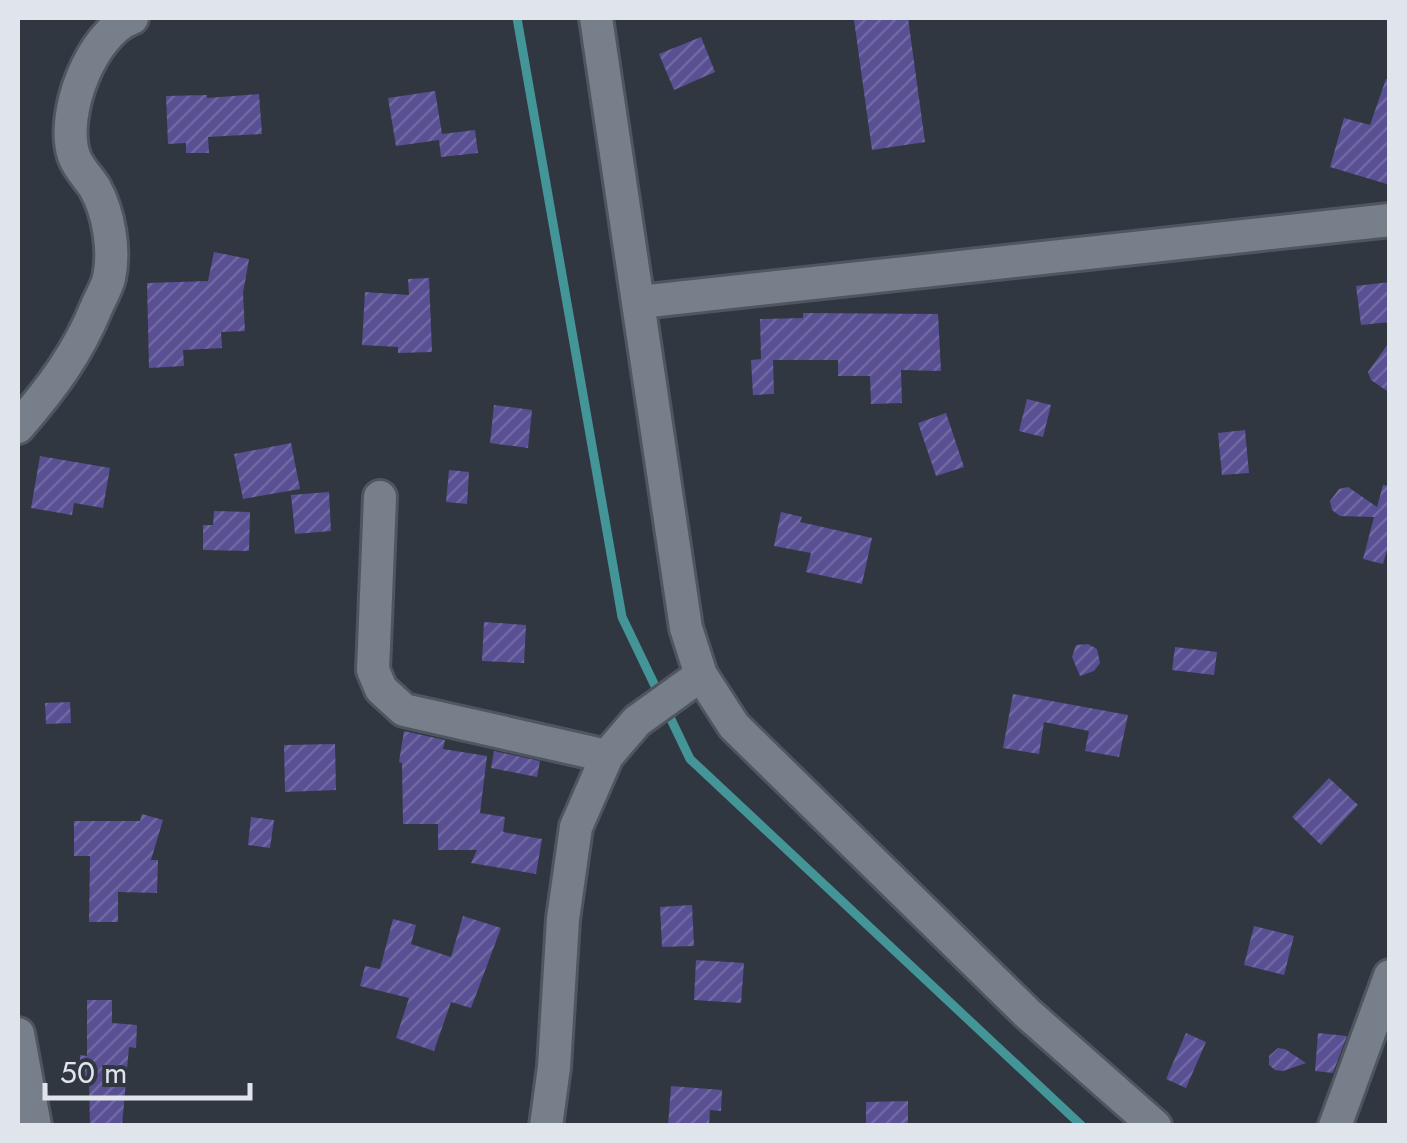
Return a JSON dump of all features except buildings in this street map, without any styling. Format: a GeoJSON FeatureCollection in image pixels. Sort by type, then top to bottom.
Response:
{"type":"FeatureCollection","features":[{"type":"Feature","properties":{"kind":"street"},"geometry":{"type":"LineString","coordinates":[[18,427],[60,378],[76,352],[109,278],[110,232],[98,192],[74,156],[70,120],[87,63],[120,22],[132,18]]}},
{"type":"Feature","properties":{"kind":"street"},"geometry":{"type":"LineString","coordinates":[[596,18],[686,628],[701,675],[734,726],[1026,1013],[1155,1126]]}},
{"type":"Feature","properties":{"kind":"street"},"geometry":{"type":"LineString","coordinates":[[640,302],[1390,220]]}},
{"type":"Feature","properties":{"kind":"street"},"geometry":{"type":"LineString","coordinates":[[380,497],[373,670],[381,689],[404,710],[607,756]]}},
{"type":"Feature","properties":{"kind":"street"},"geometry":{"type":"LineString","coordinates":[[546,1126],[554,1068],[563,920],[576,827],[607,756],[637,721],[701,675]]}},
{"type":"Feature","properties":{"kind":"street"},"geometry":{"type":"LineString","coordinates":[[1335,1126],[1390,976]]}},
{"type":"Feature","properties":{"kind":"street"},"geometry":{"type":"LineString","coordinates":[[18,1034],[35,1126]]}},
{"type":"Feature","properties":{"kind":"waterway"},"geometry":{"type":"LineString","coordinates":[[517,18],[622,617],[690,759],[1082,1126]]}}]}
